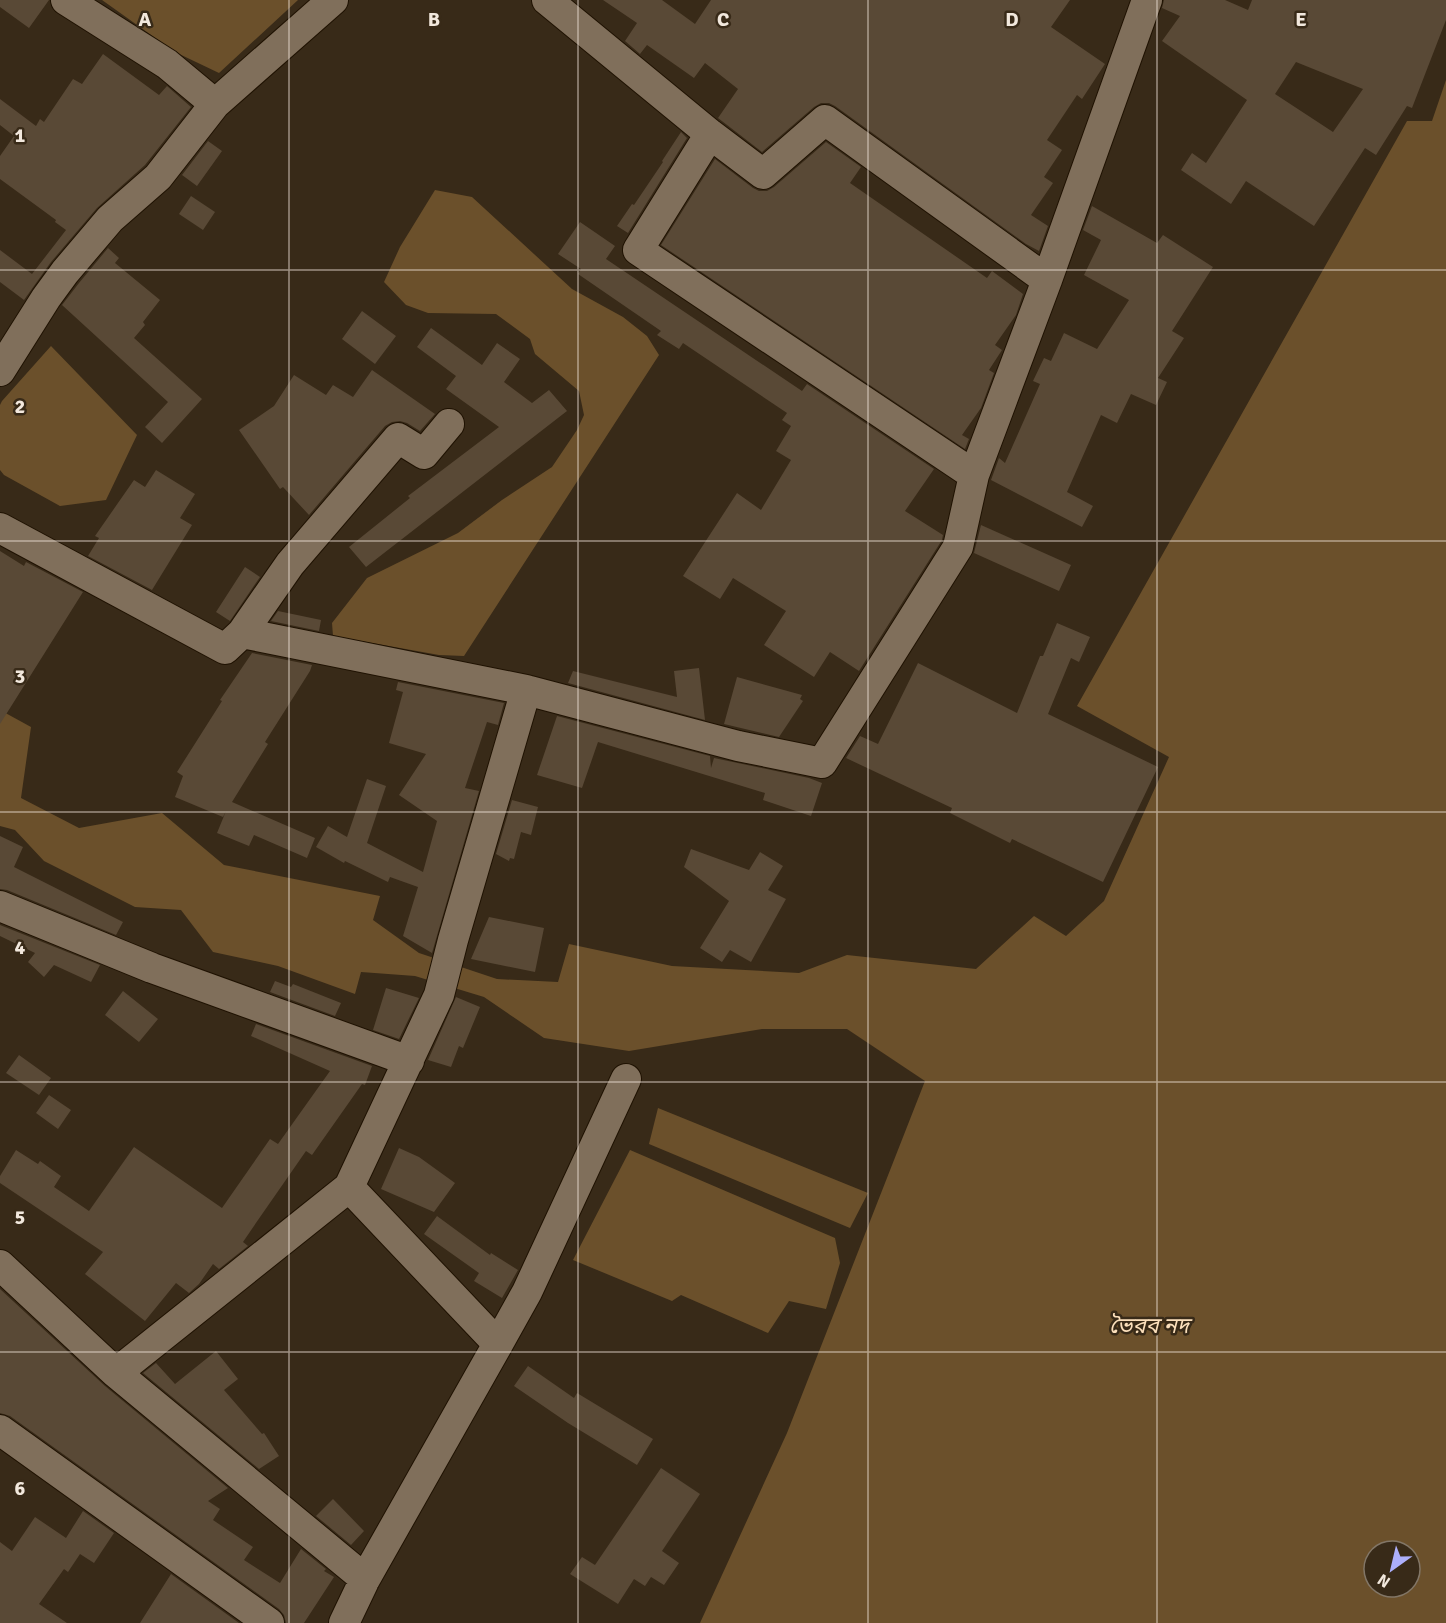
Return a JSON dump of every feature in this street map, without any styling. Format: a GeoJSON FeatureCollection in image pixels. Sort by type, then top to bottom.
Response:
{"type":"FeatureCollection","features":[{"type":"Feature","properties":{"kind":"street"},"geometry":{"type":"LineString","coordinates":[[66,0],[167,64],[215,104]]}},
{"type":"Feature","properties":{"kind":"street"},"geometry":{"type":"LineString","coordinates":[[0,371],[45,298],[110,219],[158,177],[215,104],[333,0]]}},
{"type":"Feature","properties":{"kind":"street"},"geometry":{"type":"LineString","coordinates":[[548,0],[763,174],[825,120],[1047,280]]}},
{"type":"Feature","properties":{"kind":"street"},"geometry":{"type":"LineString","coordinates":[[242,633],[526,690],[738,746],[822,763],[958,547],[974,475],[1047,280],[1147,0]]}},
{"type":"Feature","properties":{"kind":"street"},"geometry":{"type":"LineString","coordinates":[[711,134],[638,250],[974,475]]}},
{"type":"Feature","properties":{"kind":"street"},"geometry":{"type":"LineString","coordinates":[[0,528],[225,649],[242,633],[290,564],[398,438],[424,454],[449,424]]}},
{"type":"Feature","properties":{"kind":"street"},"geometry":{"type":"LineString","coordinates":[[116,1372],[349,1187],[439,995],[526,690]]}},
{"type":"Feature","properties":{"kind":"street"},"geometry":{"type":"LineString","coordinates":[[0,906],[152,968],[409,1061]]}},
{"type":"Feature","properties":{"kind":"street"},"geometry":{"type":"LineString","coordinates":[[344,1623],[365,1579],[527,1292],[626,1079]]}},
{"type":"Feature","properties":{"kind":"street"},"geometry":{"type":"LineString","coordinates":[[349,1187],[498,1344]]}},
{"type":"Feature","properties":{"kind":"street"},"geometry":{"type":"LineString","coordinates":[[0,1265],[116,1372],[365,1579]]}},
{"type":"Feature","properties":{"kind":"street"},"geometry":{"type":"LineString","coordinates":[[0,1430],[269,1623]]}},
{"type":"Feature","properties":{"kind":"water"},"geometry":{"type":"Polygon","coordinates":[[[102,0],[298,0],[219,73],[175,52],[102,0]]]}},
{"type":"Feature","properties":{"kind":"water","name":"ভৈরব নদ"},"geometry":{"type":"Polygon","coordinates":[[[1446,80],[1446,1623],[700,1623],[787,1433],[925,1081],[847,1029],[762,1029],[629,1051],[544,1038],[484,997],[415,976],[361,972],[355,994],[278,966],[213,952],[181,910],[135,907],[44,861],[15,830],[0,826],[0,710],[31,727],[21,798],[79,828],[162,813],[224,865],[380,896],[373,920],[419,953],[497,979],[558,982],[569,944],[672,966],[799,973],[847,955],[976,969],[1034,916],[1066,936],[1104,901],[1169,757],[1077,706],[1407,121],[1432,121],[1446,80]]]}},
{"type":"Feature","properties":{"kind":"water"},"geometry":{"type":"Polygon","coordinates":[[[435,190],[472,197],[572,289],[623,317],[647,336],[659,355],[464,656],[439,655],[333,636],[332,623],[367,578],[458,533],[552,467],[577,430],[584,415],[579,391],[535,354],[530,339],[496,314],[428,313],[406,305],[384,282],[400,247],[435,190]]]}},
{"type":"Feature","properties":{"kind":"water"},"geometry":{"type":"Polygon","coordinates":[[[51,346],[137,435],[106,500],[60,506],[4,475],[0,470],[0,405],[51,346]]]}},
{"type":"Feature","properties":{"kind":"water"},"geometry":{"type":"Polygon","coordinates":[[[658,1108],[868,1193],[850,1228],[649,1144],[658,1108]]]}},
{"type":"Feature","properties":{"kind":"water"},"geometry":{"type":"Polygon","coordinates":[[[630,1150],[835,1238],[840,1263],[826,1309],[789,1301],[768,1333],[681,1295],[672,1301],[573,1260],[630,1150]]]}},
{"type":"Feature","properties":{"kind":"building"},"geometry":{"type":"Polygon","coordinates":[[[0,0],[49,0],[29,28],[0,7],[0,0]]]}},
{"type":"Feature","properties":{"kind":"building"},"geometry":{"type":"Polygon","coordinates":[[[603,0],[662,0],[695,24],[711,0],[1070,0],[1051,27],[1105,64],[1082,99],[1077,95],[1047,140],[1062,150],[1044,177],[1053,183],[1031,215],[1048,226],[1039,251],[829,103],[821,103],[814,107],[762,152],[718,118],[738,89],[705,63],[694,78],[647,45],[640,54],[625,41],[637,23],[603,0]]]}},
{"type":"Feature","properties":{"kind":"building"},"geometry":{"type":"Polygon","coordinates":[[[1164,0],[1225,0],[1248,10],[1252,0],[1446,0],[1446,20],[1412,108],[1407,106],[1376,155],[1365,148],[1314,226],[1246,181],[1231,204],[1181,170],[1192,153],[1206,163],[1247,100],[1162,41],[1180,16],[1162,8],[1164,0]],[[1296,62],[1275,94],[1333,132],[1363,89],[1296,62]]]}},
{"type":"Feature","properties":{"kind":"building"},"geometry":{"type":"Polygon","coordinates":[[[103,54],[159,95],[167,86],[191,107],[145,165],[97,208],[51,262],[24,300],[0,282],[0,250],[32,274],[66,230],[0,179],[0,156],[14,136],[0,125],[0,99],[36,126],[40,119],[44,122],[73,79],[82,84],[103,54]]]}},
{"type":"Feature","properties":{"kind":"building"},"geometry":{"type":"Polygon","coordinates":[[[681,132],[687,138],[628,233],[617,226],[632,204],[634,205],[681,132]]]}},
{"type":"Feature","properties":{"kind":"building"},"geometry":{"type":"Polygon","coordinates":[[[208,141],[222,151],[197,186],[182,175],[208,141]]]}},
{"type":"Feature","properties":{"kind":"building"},"geometry":{"type":"Polygon","coordinates":[[[826,142],[861,167],[850,183],[987,278],[992,271],[1023,294],[1016,315],[995,345],[1002,350],[989,370],[994,373],[981,408],[962,435],[969,439],[965,449],[661,245],[715,159],[753,188],[767,191],[826,142]]]}},
{"type":"Feature","properties":{"kind":"building"},"geometry":{"type":"Polygon","coordinates":[[[191,196],[215,212],[203,230],[179,214],[191,196]]]}},
{"type":"Feature","properties":{"kind":"building"},"geometry":{"type":"Polygon","coordinates":[[[1092,206],[1157,243],[1163,235],[1213,267],[1172,331],[1184,338],[1158,378],[1167,382],[1156,405],[1131,394],[1117,423],[1101,415],[1067,492],[1093,506],[1082,527],[991,480],[999,458],[1005,463],[1040,384],[1033,381],[1044,358],[1051,361],[1064,333],[1097,349],[1129,300],[1084,275],[1101,240],[1083,230],[1092,206]]]}},
{"type":"Feature","properties":{"kind":"building"},"geometry":{"type":"Polygon","coordinates":[[[580,222],[615,246],[606,259],[802,391],[807,384],[934,469],[905,511],[943,535],[942,540],[859,671],[830,652],[814,677],[764,645],[786,611],[733,578],[720,599],[683,576],[737,493],[761,510],[791,460],[776,451],[791,426],[782,420],[787,413],[683,343],[679,349],[657,335],[661,331],[578,274],[581,269],[558,254],[580,222]]]}},
{"type":"Feature","properties":{"kind":"building"},"geometry":{"type":"Polygon","coordinates":[[[108,248],[119,258],[115,263],[160,300],[134,338],[202,399],[162,443],[145,427],[168,402],[62,305],[108,248]]]}},
{"type":"Feature","properties":{"kind":"building"},"geometry":{"type":"Polygon","coordinates":[[[362,311],[396,336],[375,364],[342,339],[362,311]]]}},
{"type":"Feature","properties":{"kind":"building"},"geometry":{"type":"Polygon","coordinates":[[[431,328],[482,365],[497,343],[520,359],[504,382],[532,403],[549,390],[567,411],[366,567],[349,547],[410,498],[408,496],[499,427],[446,389],[456,376],[417,347],[431,328]]]}},
{"type":"Feature","properties":{"kind":"building"},"geometry":{"type":"Polygon","coordinates":[[[372,370],[435,414],[420,431],[400,421],[385,426],[309,515],[283,487],[280,489],[239,430],[274,406],[294,375],[326,395],[333,385],[353,397],[372,370]]]}},
{"type":"Feature","properties":{"kind":"building"},"geometry":{"type":"Polygon","coordinates":[[[156,470],[195,494],[180,518],[192,525],[152,590],[88,556],[99,538],[95,536],[134,480],[145,487],[156,470]]]}},
{"type":"Feature","properties":{"kind":"building"},"geometry":{"type":"Polygon","coordinates":[[[981,525],[1071,565],[1059,591],[974,553],[981,525]]]}},
{"type":"Feature","properties":{"kind":"building"},"geometry":{"type":"Polygon","coordinates":[[[0,551],[24,566],[26,562],[83,592],[0,724],[0,551]]]}},
{"type":"Feature","properties":{"kind":"building"},"geometry":{"type":"Polygon","coordinates":[[[245,567],[260,577],[230,621],[216,612],[245,567]]]}},
{"type":"Feature","properties":{"kind":"building"},"geometry":{"type":"Polygon","coordinates":[[[278,611],[321,620],[319,631],[271,621],[278,611]]]}},
{"type":"Feature","properties":{"kind":"building"},"geometry":{"type":"Polygon","coordinates":[[[1057,623],[1090,637],[1079,662],[1071,658],[1048,714],[1158,767],[1103,882],[1012,839],[1010,843],[950,813],[952,808],[846,758],[860,736],[878,744],[918,663],[1017,713],[1040,656],[1043,656],[1057,623]]]}},
{"type":"Feature","properties":{"kind":"building"},"geometry":{"type":"Polygon","coordinates":[[[252,653],[312,665],[265,742],[268,744],[232,802],[315,838],[307,858],[254,835],[249,846],[217,833],[226,811],[223,817],[175,797],[183,776],[177,772],[222,701],[220,700],[252,653]]]}},
{"type":"Feature","properties":{"kind":"building"},"geometry":{"type":"Polygon","coordinates":[[[699,668],[705,720],[568,683],[573,671],[677,697],[674,671],[699,668]]]}},
{"type":"Feature","properties":{"kind":"building"},"geometry":{"type":"Polygon","coordinates":[[[737,677],[802,695],[800,699],[803,701],[779,737],[724,724],[737,677]]]}},
{"type":"Feature","properties":{"kind":"building"},"geometry":{"type":"Polygon","coordinates":[[[398,682],[504,703],[498,725],[487,722],[465,788],[479,791],[432,953],[403,936],[418,887],[390,877],[388,882],[345,861],[344,863],[316,847],[328,826],[347,837],[367,779],[386,786],[367,843],[423,872],[437,821],[399,795],[426,754],[389,743],[403,692],[396,690],[398,682]]]}},
{"type":"Feature","properties":{"kind":"building"},"geometry":{"type":"Polygon","coordinates":[[[557,716],[710,756],[711,768],[714,758],[809,778],[822,783],[811,816],[763,800],[765,793],[598,742],[582,788],[537,775],[557,716]]]}},
{"type":"Feature","properties":{"kind":"building"},"geometry":{"type":"Polygon","coordinates":[[[512,800],[538,807],[531,835],[521,832],[514,859],[510,858],[509,861],[496,854],[512,800]]]}},
{"type":"Feature","properties":{"kind":"building"},"geometry":{"type":"Polygon","coordinates":[[[0,836],[23,847],[14,867],[123,922],[116,935],[0,889],[0,836]]]}},
{"type":"Feature","properties":{"kind":"building"},"geometry":{"type":"Polygon","coordinates":[[[691,849],[749,870],[760,852],[783,866],[768,890],[786,899],[751,962],[730,950],[722,962],[700,948],[729,901],[684,867],[691,849]]]}},
{"type":"Feature","properties":{"kind":"building"},"geometry":{"type":"Polygon","coordinates":[[[489,917],[544,928],[535,972],[471,959],[489,917]]]}},
{"type":"Feature","properties":{"kind":"building"},"geometry":{"type":"Polygon","coordinates":[[[0,925],[100,965],[91,982],[54,965],[44,977],[28,962],[35,953],[0,936],[0,925]]]}},
{"type":"Feature","properties":{"kind":"building"},"geometry":{"type":"Polygon","coordinates":[[[275,981],[291,987],[293,984],[341,1003],[335,1016],[270,992],[275,981]]]}},
{"type":"Feature","properties":{"kind":"building"},"geometry":{"type":"Polygon","coordinates":[[[386,988],[419,998],[399,1039],[373,1030],[386,988]]]}},
{"type":"Feature","properties":{"kind":"building"},"geometry":{"type":"Polygon","coordinates":[[[123,991],[158,1019],[139,1042],[105,1015],[123,991]]]}},
{"type":"Feature","properties":{"kind":"building"},"geometry":{"type":"Polygon","coordinates":[[[456,997],[480,1007],[463,1048],[459,1046],[451,1067],[428,1060],[456,997]]]}},
{"type":"Feature","properties":{"kind":"building"},"geometry":{"type":"Polygon","coordinates":[[[256,1024],[372,1066],[365,1085],[362,1084],[312,1155],[306,1151],[243,1242],[248,1246],[219,1269],[213,1264],[199,1284],[189,1293],[176,1283],[145,1321],[85,1274],[103,1252],[0,1183],[0,1176],[16,1150],[38,1164],[40,1161],[61,1176],[54,1187],[89,1211],[134,1147],[222,1208],[270,1139],[278,1144],[330,1071],[251,1036],[256,1024]]]}},
{"type":"Feature","properties":{"kind":"building"},"geometry":{"type":"Polygon","coordinates":[[[19,1055],[51,1078],[39,1095],[6,1073],[19,1055]]]}},
{"type":"Feature","properties":{"kind":"building"},"geometry":{"type":"Polygon","coordinates":[[[49,1095],[71,1110],[58,1129],[36,1113],[49,1095]]]}},
{"type":"Feature","properties":{"kind":"building"},"geometry":{"type":"Polygon","coordinates":[[[399,1148],[419,1157],[455,1183],[434,1212],[381,1189],[399,1148]]]}},
{"type":"Feature","properties":{"kind":"building"},"geometry":{"type":"Polygon","coordinates":[[[437,1216],[490,1255],[491,1253],[518,1270],[502,1298],[474,1281],[479,1273],[424,1234],[437,1216]]]}},
{"type":"Feature","properties":{"kind":"building"},"geometry":{"type":"Polygon","coordinates":[[[0,1289],[105,1386],[228,1488],[208,1501],[220,1509],[213,1520],[253,1547],[244,1560],[280,1583],[301,1549],[326,1569],[324,1571],[334,1577],[304,1623],[286,1623],[279,1609],[10,1416],[0,1413],[0,1289]]]}},
{"type":"Feature","properties":{"kind":"building"},"geometry":{"type":"Polygon","coordinates":[[[216,1351],[238,1379],[224,1390],[262,1434],[264,1433],[279,1456],[259,1469],[143,1373],[156,1363],[175,1384],[216,1351]]]}},
{"type":"Feature","properties":{"kind":"building"},"geometry":{"type":"Polygon","coordinates":[[[528,1366],[574,1398],[577,1393],[653,1439],[637,1465],[568,1423],[514,1386],[528,1366]]]}},
{"type":"Feature","properties":{"kind":"building"},"geometry":{"type":"Polygon","coordinates":[[[661,1468],[700,1494],[662,1551],[679,1563],[664,1585],[651,1577],[645,1586],[634,1579],[618,1604],[570,1574],[582,1557],[595,1565],[661,1468]]]}},
{"type":"Feature","properties":{"kind":"building"},"geometry":{"type":"Polygon","coordinates":[[[333,1499],[364,1531],[351,1545],[316,1516],[333,1499]]]}},
{"type":"Feature","properties":{"kind":"building"},"geometry":{"type":"Polygon","coordinates":[[[83,1511],[114,1533],[94,1563],[80,1554],[68,1572],[64,1569],[39,1604],[67,1623],[0,1623],[0,1542],[12,1551],[35,1517],[66,1538],[83,1511]]]}},
{"type":"Feature","properties":{"kind":"building"},"geometry":{"type":"Polygon","coordinates":[[[171,1574],[239,1623],[140,1623],[171,1574]]]}}]}
